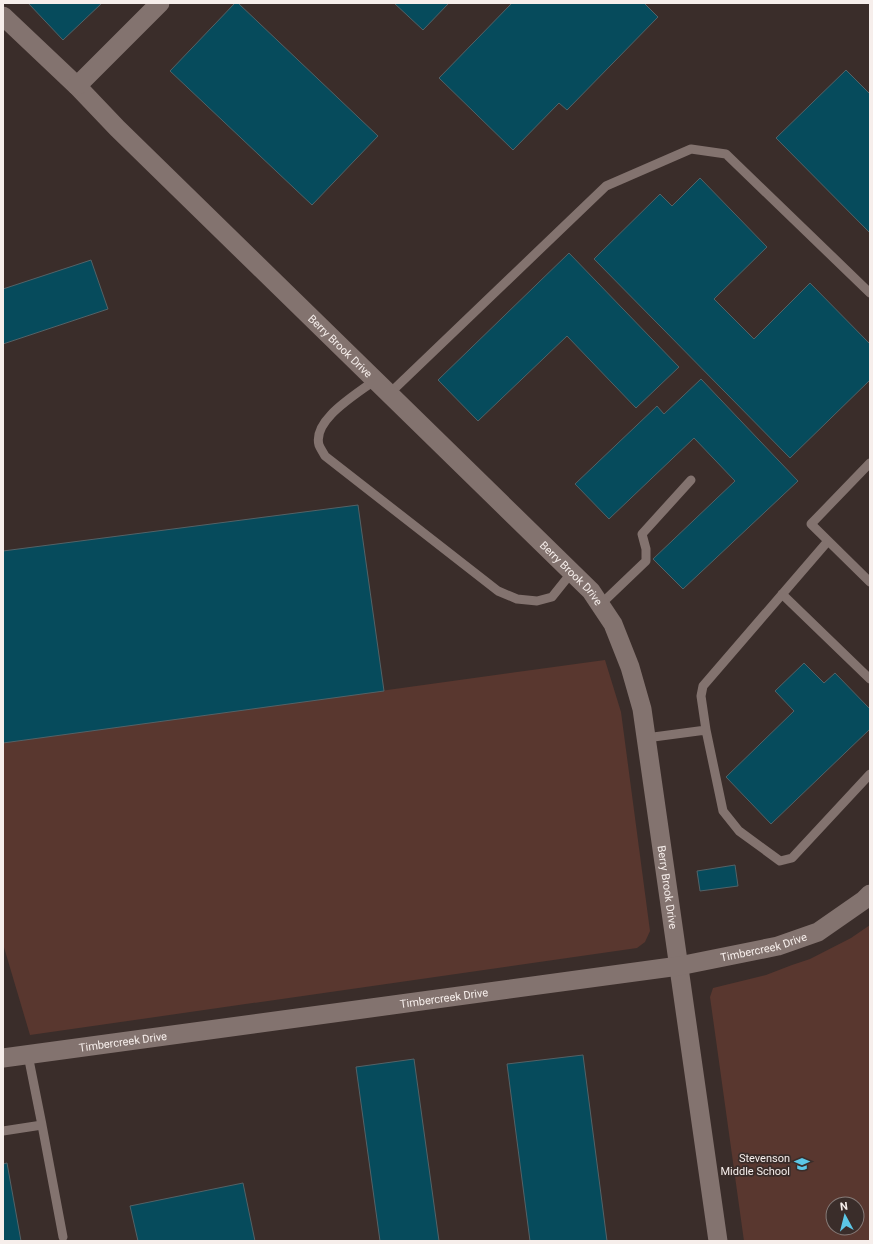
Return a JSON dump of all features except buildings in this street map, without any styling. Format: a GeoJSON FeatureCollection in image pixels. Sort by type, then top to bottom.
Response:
{"type":"FeatureCollection","features":[{"type":"Feature","properties":{"kind":"street"},"geometry":{"type":"LineString","coordinates":[[77,86],[160,3]]}},
{"type":"Feature","properties":{"kind":"street","name":"Berry Brook Drive"},"geometry":{"type":"LineString","coordinates":[[3,16],[77,86],[117,128],[572,572],[590,591],[612,624],[630,667],[642,709],[718,1241]]}},
{"type":"Feature","properties":{"kind":"street","name":"Timbercreek Drive"},"geometry":{"type":"LineString","coordinates":[[3,1058],[679,966],[778,946],[818,932],[864,900],[870,894]]}},
{"type":"Feature","properties":{"kind":"lane"},"geometry":{"type":"LineString","coordinates":[[390,394],[606,186],[691,149],[726,154],[870,293]]}},
{"type":"Feature","properties":{"kind":"lane"},"geometry":{"type":"LineString","coordinates":[[375,380],[337,408],[323,424],[319,435],[319,444],[325,456],[498,591],[517,599],[537,601],[552,597],[572,572]]}},
{"type":"Feature","properties":{"kind":"lane"},"geometry":{"type":"LineString","coordinates":[[870,462],[811,524],[870,582]]}},
{"type":"Feature","properties":{"kind":"lane"},"geometry":{"type":"LineString","coordinates":[[600,605],[646,561],[646,549],[642,534],[691,480]]}},
{"type":"Feature","properties":{"kind":"lane"},"geometry":{"type":"LineString","coordinates":[[828,541],[703,686],[701,696],[706,730],[724,811],[739,831],[780,861],[792,858],[870,774]]}},
{"type":"Feature","properties":{"kind":"lane"},"geometry":{"type":"LineString","coordinates":[[782,594],[870,679]]}},
{"type":"Feature","properties":{"kind":"lane"},"geometry":{"type":"LineString","coordinates":[[646,738],[706,730]]}},
{"type":"Feature","properties":{"kind":"lane"},"geometry":{"type":"LineString","coordinates":[[28,1055],[63,1237]]}},
{"type":"Feature","properties":{"kind":"lane"},"geometry":{"type":"LineString","coordinates":[[3,1131],[42,1124]]}},
{"type":"Feature","properties":{"kind":"shaded area"},"geometry":{"type":"Polygon","coordinates":[[[605,660],[621,712],[650,931],[645,942],[637,948],[30,1035],[3,944],[3,743],[605,660]]]}},
{"type":"Feature","properties":{"kind":"shaded area"},"geometry":{"type":"Polygon","coordinates":[[[870,925],[870,1241],[744,1241],[710,997],[713,988],[766,975],[810,959],[851,938],[870,925]]]}},
{"type":"Feature","properties":{"kind":"place","name":"Stevenson Middle School"},"geometry":{"type":"Point","coordinates":[802,1164]}}]}
